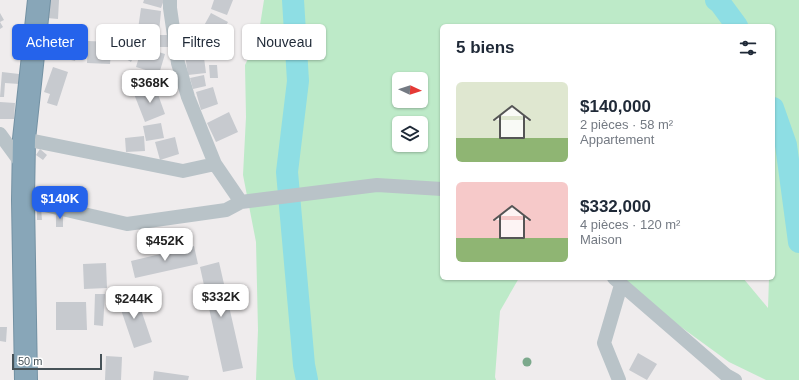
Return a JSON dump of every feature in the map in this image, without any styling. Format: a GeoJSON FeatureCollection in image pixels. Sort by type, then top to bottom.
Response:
{"type":"FeatureCollection","features":[{"type":"Feature","properties":{"kind":"highway"},"geometry":{"type":"LineString","coordinates":[[26,380],[23,200],[24,139],[39,0]]}},
{"type":"Feature","properties":{"kind":"street"},"geometry":{"type":"LineString","coordinates":[[170,0],[178,63],[188,98],[215,164],[241,202]]}},
{"type":"Feature","properties":{"kind":"street"},"geometry":{"type":"LineString","coordinates":[[0,134],[24,167]]}},
{"type":"Feature","properties":{"kind":"street"},"geometry":{"type":"LineString","coordinates":[[24,139],[183,171],[215,164]]}},
{"type":"Feature","properties":{"kind":"street"},"geometry":{"type":"LineString","coordinates":[[23,200],[127,224],[226,210],[241,202],[377,185],[440,189]]}},
{"type":"Feature","properties":{"kind":"street"},"geometry":{"type":"LineString","coordinates":[[619,380],[604,343],[617,282],[726,375],[735,380]]}},
{"type":"Feature","properties":{"kind":"green space"},"geometry":{"type":"Polygon","coordinates":[[[264,0],[799,0],[799,380],[766,380],[729,362],[633,292],[621,280],[745,280],[768,308],[769,280],[775,280],[775,24],[440,24],[440,280],[518,280],[500,311],[496,380],[256,380],[258,330],[256,242],[243,175],[246,117],[245,65],[247,60],[326,60],[326,24],[260,24],[264,0]]]}},
{"type":"Feature","properties":{"kind":"building"},"geometry":{"type":"Polygon","coordinates":[[[49,0],[59,0],[58,19],[47,18],[49,0]]]}},
{"type":"Feature","properties":{"kind":"building"},"geometry":{"type":"Polygon","coordinates":[[[144,0],[164,0],[161,8],[143,3],[144,0]]]}},
{"type":"Feature","properties":{"kind":"building"},"geometry":{"type":"Polygon","coordinates":[[[214,0],[233,0],[227,15],[211,9],[214,0]]]}},
{"type":"Feature","properties":{"kind":"building"},"geometry":{"type":"Polygon","coordinates":[[[141,8],[161,11],[160,24],[139,24],[141,8]]]}},
{"type":"Feature","properties":{"kind":"building"},"geometry":{"type":"Polygon","coordinates":[[[0,13],[4,20],[0,22],[0,13]]]}},
{"type":"Feature","properties":{"kind":"building"},"geometry":{"type":"Polygon","coordinates":[[[211,13],[228,22],[227,24],[205,24],[211,13]]]}},
{"type":"Feature","properties":{"kind":"building"},"geometry":{"type":"Polygon","coordinates":[[[0,22],[3,27],[0,29],[0,22]]]}},
{"type":"Feature","properties":{"kind":"building"},"geometry":{"type":"Polygon","coordinates":[[[160,35],[168,35],[168,47],[160,47],[160,35]]]}},
{"type":"Feature","properties":{"kind":"building"},"geometry":{"type":"Polygon","coordinates":[[[88,41],[96,41],[96,60],[110,60],[110,64],[87,63],[88,41]]]}},
{"type":"Feature","properties":{"kind":"building"},"geometry":{"type":"Polygon","coordinates":[[[160,52],[165,54],[159,74],[136,67],[138,60],[160,60],[160,52]]]}},
{"type":"Feature","properties":{"kind":"building"},"geometry":{"type":"Polygon","coordinates":[[[186,60],[204,60],[206,73],[188,75],[186,60]]]}},
{"type":"Feature","properties":{"kind":"building"},"geometry":{"type":"Polygon","coordinates":[[[209,65],[217,65],[218,78],[210,78],[209,65]]]}},
{"type":"Feature","properties":{"kind":"building"},"geometry":{"type":"Polygon","coordinates":[[[53,67],[68,72],[57,106],[47,103],[50,94],[44,92],[53,67]]]}},
{"type":"Feature","properties":{"kind":"building"},"geometry":{"type":"Polygon","coordinates":[[[130,71],[148,73],[148,76],[153,77],[152,86],[147,86],[146,89],[129,88],[130,71]]]}},
{"type":"Feature","properties":{"kind":"building"},"geometry":{"type":"Polygon","coordinates":[[[2,72],[19,74],[19,84],[5,83],[4,97],[0,97],[2,72]]]}},
{"type":"Feature","properties":{"kind":"building"},"geometry":{"type":"Polygon","coordinates":[[[204,75],[206,86],[193,89],[190,78],[204,75]]]}},
{"type":"Feature","properties":{"kind":"building"},"geometry":{"type":"Polygon","coordinates":[[[155,86],[165,114],[145,122],[134,94],[155,86]]]}},
{"type":"Feature","properties":{"kind":"building"},"geometry":{"type":"Polygon","coordinates":[[[213,87],[218,104],[201,110],[196,92],[213,87]]]}},
{"type":"Feature","properties":{"kind":"building"},"geometry":{"type":"Polygon","coordinates":[[[0,102],[15,103],[14,119],[0,119],[0,102]]]}},
{"type":"Feature","properties":{"kind":"building"},"geometry":{"type":"Polygon","coordinates":[[[229,112],[238,132],[216,142],[207,123],[229,112]]]}},
{"type":"Feature","properties":{"kind":"building"},"geometry":{"type":"Polygon","coordinates":[[[161,123],[164,138],[146,141],[143,126],[161,123]]]}},
{"type":"Feature","properties":{"kind":"building"},"geometry":{"type":"Polygon","coordinates":[[[144,136],[145,151],[126,152],[125,138],[144,136]]]}},
{"type":"Feature","properties":{"kind":"building"},"geometry":{"type":"Polygon","coordinates":[[[175,137],[179,154],[160,160],[155,142],[175,137]]]}},
{"type":"Feature","properties":{"kind":"building"},"geometry":{"type":"Polygon","coordinates":[[[40,149],[47,155],[43,160],[36,155],[40,149]]]}},
{"type":"Feature","properties":{"kind":"building"},"geometry":{"type":"Polygon","coordinates":[[[37,208],[41,208],[42,220],[37,220],[37,208]]]}},
{"type":"Feature","properties":{"kind":"building"},"geometry":{"type":"Polygon","coordinates":[[[56,214],[63,214],[63,227],[56,227],[56,214]]]}},
{"type":"Feature","properties":{"kind":"building"},"geometry":{"type":"Polygon","coordinates":[[[194,246],[198,264],[135,278],[131,261],[194,246]]]}},
{"type":"Feature","properties":{"kind":"building"},"geometry":{"type":"Polygon","coordinates":[[[219,262],[243,368],[223,372],[200,267],[219,262]]]}},
{"type":"Feature","properties":{"kind":"building"},"geometry":{"type":"Polygon","coordinates":[[[106,263],[107,288],[84,289],[83,264],[106,263]]]}},
{"type":"Feature","properties":{"kind":"building"},"geometry":{"type":"Polygon","coordinates":[[[135,292],[152,342],[134,348],[117,298],[135,292]]]}},
{"type":"Feature","properties":{"kind":"building"},"geometry":{"type":"Polygon","coordinates":[[[95,294],[105,294],[103,326],[94,325],[95,294]]]}},
{"type":"Feature","properties":{"kind":"building"},"geometry":{"type":"Polygon","coordinates":[[[56,302],[86,302],[87,330],[56,330],[56,302]]]}},
{"type":"Feature","properties":{"kind":"building"},"geometry":{"type":"Polygon","coordinates":[[[0,327],[7,327],[6,342],[0,341],[0,327]]]}},
{"type":"Feature","properties":{"kind":"building"},"geometry":{"type":"Polygon","coordinates":[[[638,353],[657,364],[647,380],[629,370],[638,353]]]}},
{"type":"Feature","properties":{"kind":"building"},"geometry":{"type":"Polygon","coordinates":[[[106,356],[122,357],[121,380],[105,380],[106,356]]]}},
{"type":"Feature","properties":{"kind":"building"},"geometry":{"type":"Polygon","coordinates":[[[154,371],[189,376],[188,380],[153,380],[154,371]]]}},
{"type":"Feature","properties":{"kind":"waterway"},"geometry":{"type":"LineString","coordinates":[[293,0],[298,81],[287,172],[304,365],[307,380]]}},
{"type":"Feature","properties":{"kind":"waterway"},"geometry":{"type":"LineString","coordinates":[[716,0],[720,3],[736,24]]}},
{"type":"Feature","properties":{"kind":"waterway"},"geometry":{"type":"LineString","coordinates":[[775,114],[786,145],[799,242]]}}]}
